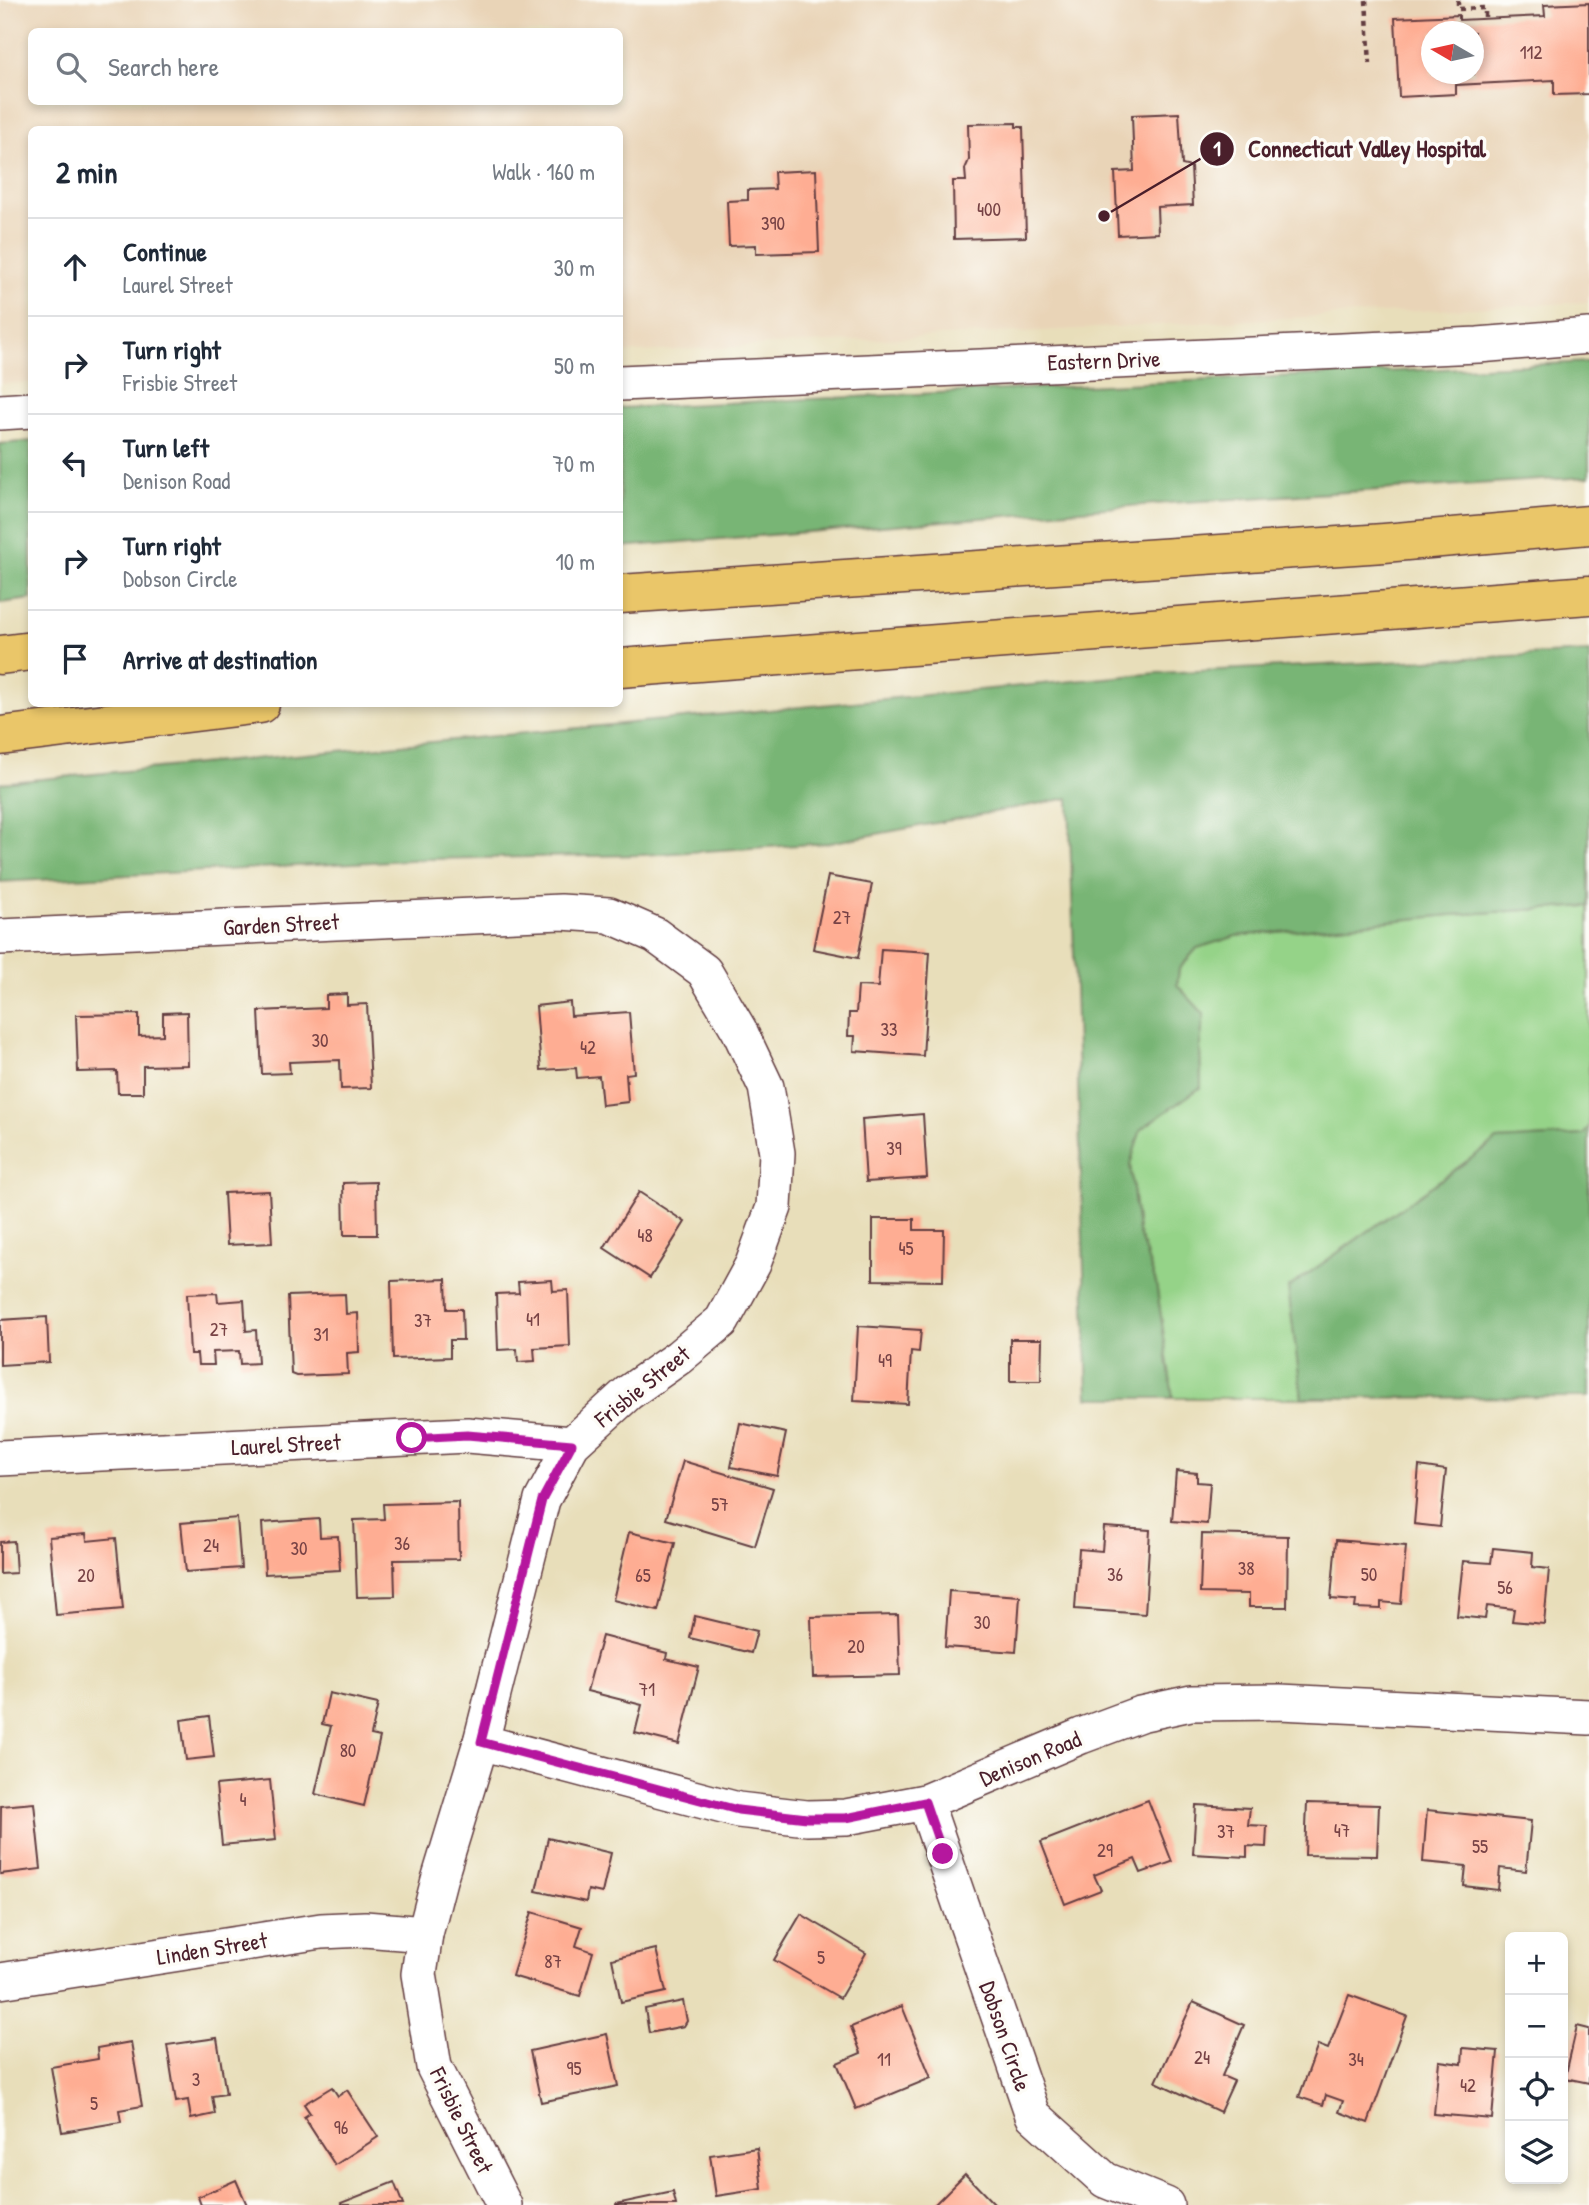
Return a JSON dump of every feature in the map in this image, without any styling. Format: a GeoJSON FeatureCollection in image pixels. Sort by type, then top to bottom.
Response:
{"type":"FeatureCollection","features":[{"type":"Feature","properties":{"kind":"highway"},"geometry":{"type":"LineString","coordinates":[[623,594],[1384,543],[1589,525]]}},
{"type":"Feature","properties":{"kind":"highway"},"geometry":{"type":"LineString","coordinates":[[623,668],[1589,595]]}},
{"type":"Feature","properties":{"kind":"highway"},"geometry":{"type":"LineString","coordinates":[[0,655],[28,652]]}},
{"type":"Feature","properties":{"kind":"highway"},"geometry":{"type":"LineString","coordinates":[[0,736],[236,707]]}},
{"type":"Feature","properties":{"kind":"street","name":"Eastern Drive"},"geometry":{"type":"LineString","coordinates":[[623,383],[1478,345],[1589,336]]}},
{"type":"Feature","properties":{"kind":"street"},"geometry":{"type":"LineString","coordinates":[[0,412],[28,410]]}},
{"type":"Feature","properties":{"kind":"street","name":"Garden Street"},"geometry":{"type":"LineString","coordinates":[[0,937],[561,912]]}},
{"type":"Feature","properties":{"kind":"street","name":"Frisbie Street"},"geometry":{"type":"LineString","coordinates":[[504,2205],[434,2067],[419,1974],[425,1934],[439,1880],[481,1742],[542,1500],[572,1444],[628,1393],[679,1357],[722,1321],[752,1264],[774,1208],[777,1153],[766,1087],[739,1030],[704,971],[655,934],[609,915],[561,912]]}},
{"type":"Feature","properties":{"kind":"street","name":"Laurel Street"},"geometry":{"type":"LineString","coordinates":[[0,1458],[467,1435],[572,1444]]}},
{"type":"Feature","properties":{"kind":"street","name":"Denison Road"},"geometry":{"type":"LineString","coordinates":[[481,1742],[738,1810],[807,1818],[846,1818],[925,1802],[1140,1714],[1191,1703],[1280,1702],[1589,1717]]}},
{"type":"Feature","properties":{"kind":"street","name":"Dobson Circle"},"geometry":{"type":"LineString","coordinates":[[925,1802],[1033,2115],[1105,2180],[1167,2205]]}},
{"type":"Feature","properties":{"kind":"street","name":"Linden Street"},"geometry":{"type":"LineString","coordinates":[[0,1981],[321,1931],[365,1929],[425,1934]]}},
{"type":"Feature","properties":{"kind":"path"},"geometry":{"type":"LineString","coordinates":[[1366,0],[1370,64]]}},
{"type":"Feature","properties":{"kind":"path"},"geometry":{"type":"LineString","coordinates":[[1458,0],[1458,9],[1485,8],[1485,19]]}},
{"type":"Feature","properties":{"kind":"shaded area"},"geometry":{"type":"Polygon","coordinates":[[[0,0],[1589,0],[1589,302],[623,353],[623,126],[28,126],[28,383],[0,384],[0,0]]]}},
{"type":"Feature","properties":{"kind":"green space"},"geometry":{"type":"Polygon","coordinates":[[[1589,362],[1589,477],[1168,503],[623,547],[623,408],[1589,362]]]}},
{"type":"Feature","properties":{"kind":"green space"},"geometry":{"type":"Polygon","coordinates":[[[28,441],[28,599],[0,603],[0,444],[28,441]]]}},
{"type":"Feature","properties":{"kind":"green space"},"geometry":{"type":"Polygon","coordinates":[[[1589,652],[1589,906],[1451,915],[1236,936],[1197,948],[1179,969],[1177,985],[1204,1014],[1200,1045],[1201,1087],[1141,1129],[1130,1164],[1138,1231],[1156,1283],[1173,1398],[1088,1398],[1069,798],[829,843],[642,855],[428,859],[0,882],[0,783],[1158,673],[1589,652]]]}},
{"type":"Feature","properties":{"kind":"green space"},"geometry":{"type":"Polygon","coordinates":[[[1589,906],[1589,1127],[1583,1135],[1497,1140],[1288,1288],[1302,1398],[1173,1398],[1156,1283],[1138,1231],[1130,1164],[1141,1129],[1201,1087],[1200,1045],[1204,1014],[1177,985],[1179,969],[1197,948],[1236,936],[1451,915],[1589,906]]]}},
{"type":"Feature","properties":{"kind":"green space"},"geometry":{"type":"Polygon","coordinates":[[[1589,1127],[1589,1397],[1302,1398],[1288,1288],[1497,1140],[1583,1135],[1589,1127]]]}},
{"type":"Feature","properties":{"kind":"building"},"geometry":{"type":"Polygon","coordinates":[[[1589,3],[1589,94],[1554,95],[1554,80],[1484,84],[1484,21],[1421,21],[1421,84],[1476,84],[1456,85],[1456,94],[1399,97],[1395,18],[1459,15],[1459,20],[1545,16],[1544,5],[1589,3]]]}},
{"type":"Feature","properties":{"kind":"building"},"geometry":{"type":"Polygon","coordinates":[[[1179,113],[1182,165],[1191,167],[1193,205],[1157,207],[1158,233],[1118,235],[1115,172],[1134,171],[1132,115],[1179,113]]]}},
{"type":"Feature","properties":{"kind":"building"},"geometry":{"type":"Polygon","coordinates":[[[1016,123],[1016,127],[1023,127],[1026,237],[954,239],[953,181],[966,181],[965,169],[969,160],[968,124],[1016,123]]]}},
{"type":"Feature","properties":{"kind":"building"},"geometry":{"type":"Polygon","coordinates":[[[816,170],[819,252],[756,254],[756,245],[729,246],[727,201],[748,200],[748,190],[775,189],[774,172],[816,170]]]}},
{"type":"Feature","properties":{"kind":"building"},"geometry":{"type":"Polygon","coordinates":[[[828,876],[872,884],[858,958],[813,949],[828,876]]]}},
{"type":"Feature","properties":{"kind":"building"},"geometry":{"type":"Polygon","coordinates":[[[881,949],[930,952],[923,1056],[854,1051],[855,1036],[848,1036],[849,1013],[856,1013],[858,986],[878,987],[881,949]]]}},
{"type":"Feature","properties":{"kind":"building"},"geometry":{"type":"Polygon","coordinates":[[[347,994],[347,1005],[367,1004],[371,1088],[341,1089],[340,1060],[289,1062],[290,1073],[262,1074],[259,1011],[326,1008],[326,995],[347,994]]]}},
{"type":"Feature","properties":{"kind":"building"},"geometry":{"type":"Polygon","coordinates":[[[570,1002],[571,1016],[629,1012],[634,1073],[626,1074],[628,1102],[602,1105],[599,1076],[577,1078],[576,1068],[541,1070],[536,1006],[570,1002]]]}},
{"type":"Feature","properties":{"kind":"building"},"geometry":{"type":"Polygon","coordinates":[[[187,1012],[188,1065],[143,1066],[143,1093],[118,1093],[117,1071],[78,1072],[76,1015],[139,1014],[139,1036],[163,1035],[163,1013],[187,1012]]]}},
{"type":"Feature","properties":{"kind":"building"},"geometry":{"type":"Polygon","coordinates":[[[923,1114],[927,1178],[866,1182],[862,1119],[923,1114]]]}},
{"type":"Feature","properties":{"kind":"building"},"geometry":{"type":"Polygon","coordinates":[[[376,1182],[377,1235],[344,1235],[343,1183],[376,1182]]]}},
{"type":"Feature","properties":{"kind":"building"},"geometry":{"type":"Polygon","coordinates":[[[269,1191],[272,1243],[227,1245],[224,1193],[269,1191]]]}},
{"type":"Feature","properties":{"kind":"building"},"geometry":{"type":"Polygon","coordinates":[[[639,1192],[685,1222],[650,1278],[604,1248],[639,1192]]]}},
{"type":"Feature","properties":{"kind":"building"},"geometry":{"type":"Polygon","coordinates":[[[873,1219],[914,1219],[914,1230],[944,1230],[943,1281],[873,1280],[873,1219]]]}},
{"type":"Feature","properties":{"kind":"building"},"geometry":{"type":"Polygon","coordinates":[[[446,1279],[447,1309],[462,1309],[463,1340],[450,1340],[450,1357],[393,1359],[391,1281],[446,1279]]]}},
{"type":"Feature","properties":{"kind":"building"},"geometry":{"type":"Polygon","coordinates":[[[552,1280],[553,1291],[568,1290],[570,1346],[534,1348],[535,1361],[518,1362],[517,1349],[498,1350],[496,1294],[519,1293],[518,1282],[552,1280]]]}},
{"type":"Feature","properties":{"kind":"building"},"geometry":{"type":"Polygon","coordinates":[[[217,1293],[218,1302],[244,1300],[246,1331],[256,1330],[258,1363],[240,1364],[239,1351],[213,1352],[214,1365],[198,1365],[197,1354],[190,1354],[187,1294],[217,1293]]]}},
{"type":"Feature","properties":{"kind":"building"},"geometry":{"type":"Polygon","coordinates":[[[345,1294],[346,1314],[358,1313],[359,1352],[347,1353],[348,1374],[291,1374],[288,1296],[345,1294]]]}},
{"type":"Feature","properties":{"kind":"building"},"geometry":{"type":"Polygon","coordinates":[[[47,1317],[49,1362],[0,1365],[0,1320],[47,1317]]]}},
{"type":"Feature","properties":{"kind":"building"},"geometry":{"type":"Polygon","coordinates":[[[858,1326],[921,1330],[919,1352],[911,1351],[908,1404],[854,1401],[858,1326]]]}},
{"type":"Feature","properties":{"kind":"building"},"geometry":{"type":"Polygon","coordinates":[[[1010,1339],[1042,1339],[1041,1381],[1010,1381],[1010,1339]]]}},
{"type":"Feature","properties":{"kind":"building"},"geometry":{"type":"Polygon","coordinates":[[[740,1423],[786,1433],[777,1476],[731,1467],[740,1423]]]}},
{"type":"Feature","properties":{"kind":"building"},"geometry":{"type":"Polygon","coordinates":[[[683,1461],[773,1488],[755,1546],[666,1519],[683,1461]]]}},
{"type":"Feature","properties":{"kind":"building"},"geometry":{"type":"Polygon","coordinates":[[[1419,1466],[1446,1470],[1440,1527],[1414,1524],[1419,1466]]]}},
{"type":"Feature","properties":{"kind":"building"},"geometry":{"type":"Polygon","coordinates":[[[1176,1471],[1197,1473],[1197,1482],[1210,1483],[1207,1524],[1172,1521],[1176,1471]]]}},
{"type":"Feature","properties":{"kind":"building"},"geometry":{"type":"Polygon","coordinates":[[[458,1502],[459,1559],[394,1560],[395,1596],[357,1597],[354,1520],[384,1519],[383,1504],[458,1502]]]}},
{"type":"Feature","properties":{"kind":"building"},"geometry":{"type":"Polygon","coordinates":[[[237,1518],[241,1568],[186,1572],[181,1523],[237,1518]]]}},
{"type":"Feature","properties":{"kind":"building"},"geometry":{"type":"Polygon","coordinates":[[[319,1519],[320,1537],[338,1536],[340,1570],[265,1574],[262,1523],[319,1519]]]}},
{"type":"Feature","properties":{"kind":"building"},"geometry":{"type":"Polygon","coordinates":[[[1104,1527],[1150,1530],[1145,1614],[1075,1609],[1079,1549],[1102,1551],[1104,1527]]]}},
{"type":"Feature","properties":{"kind":"building"},"geometry":{"type":"Polygon","coordinates":[[[629,1532],[675,1543],[658,1611],[613,1600],[629,1532]]]}},
{"type":"Feature","properties":{"kind":"building"},"geometry":{"type":"Polygon","coordinates":[[[86,1534],[87,1541],[116,1538],[123,1609],[56,1615],[49,1537],[86,1534]]]}},
{"type":"Feature","properties":{"kind":"building"},"geometry":{"type":"Polygon","coordinates":[[[1202,1534],[1288,1536],[1287,1607],[1249,1607],[1249,1594],[1200,1593],[1202,1534]]]}},
{"type":"Feature","properties":{"kind":"building"},"geometry":{"type":"Polygon","coordinates":[[[1336,1540],[1406,1546],[1401,1604],[1381,1602],[1381,1609],[1355,1608],[1356,1601],[1331,1599],[1336,1540]]]}},
{"type":"Feature","properties":{"kind":"building"},"geometry":{"type":"Polygon","coordinates":[[[14,1541],[16,1573],[0,1574],[0,1542],[14,1541]]]}},
{"type":"Feature","properties":{"kind":"building"},"geometry":{"type":"Polygon","coordinates":[[[1493,1548],[1533,1552],[1532,1567],[1549,1569],[1544,1624],[1512,1621],[1514,1609],[1487,1606],[1485,1619],[1457,1616],[1463,1561],[1491,1563],[1493,1548]]]}},
{"type":"Feature","properties":{"kind":"building"},"geometry":{"type":"Polygon","coordinates":[[[949,1591],[1020,1596],[1016,1652],[945,1647],[949,1591]]]}},
{"type":"Feature","properties":{"kind":"building"},"geometry":{"type":"Polygon","coordinates":[[[898,1615],[900,1675],[813,1677],[811,1617],[898,1615]]]}},
{"type":"Feature","properties":{"kind":"building"},"geometry":{"type":"Polygon","coordinates":[[[695,1616],[757,1631],[751,1653],[690,1638],[695,1616]]]}},
{"type":"Feature","properties":{"kind":"building"},"geometry":{"type":"Polygon","coordinates":[[[602,1636],[667,1653],[666,1659],[699,1667],[679,1744],[635,1733],[642,1705],[587,1691],[602,1636]]]}},
{"type":"Feature","properties":{"kind":"building"},"geometry":{"type":"Polygon","coordinates":[[[329,1693],[378,1704],[371,1735],[380,1737],[364,1806],[315,1794],[331,1726],[322,1724],[329,1693]]]}},
{"type":"Feature","properties":{"kind":"building"},"geometry":{"type":"Polygon","coordinates":[[[209,1716],[214,1757],[186,1760],[181,1720],[209,1716]]]}},
{"type":"Feature","properties":{"kind":"building"},"geometry":{"type":"Polygon","coordinates":[[[270,1780],[276,1840],[222,1845],[216,1785],[270,1780]]]}},
{"type":"Feature","properties":{"kind":"building"},"geometry":{"type":"Polygon","coordinates":[[[1148,1800],[1172,1862],[1141,1873],[1135,1859],[1094,1875],[1101,1890],[1065,1904],[1041,1842],[1148,1800]]]}},
{"type":"Feature","properties":{"kind":"building"},"geometry":{"type":"Polygon","coordinates":[[[34,1803],[41,1869],[0,1874],[1,1806],[34,1803]]]}},
{"type":"Feature","properties":{"kind":"building"},"geometry":{"type":"Polygon","coordinates":[[[1307,1803],[1379,1805],[1377,1856],[1305,1855],[1307,1803]]]}},
{"type":"Feature","properties":{"kind":"building"},"geometry":{"type":"Polygon","coordinates":[[[1196,1805],[1250,1808],[1248,1825],[1267,1826],[1266,1847],[1247,1846],[1247,1857],[1193,1854],[1196,1805]]]}},
{"type":"Feature","properties":{"kind":"building"},"geometry":{"type":"Polygon","coordinates":[[[1427,1810],[1531,1821],[1526,1871],[1500,1868],[1498,1890],[1464,1886],[1466,1866],[1423,1862],[1427,1810]]]}},
{"type":"Feature","properties":{"kind":"building"},"geometry":{"type":"Polygon","coordinates":[[[548,1838],[611,1853],[602,1893],[588,1890],[586,1902],[536,1891],[548,1838]]]}},
{"type":"Feature","properties":{"kind":"building"},"geometry":{"type":"Polygon","coordinates":[[[532,1912],[582,1927],[576,1946],[593,1952],[580,1996],[512,1976],[532,1912]]]}},
{"type":"Feature","properties":{"kind":"building"},"geometry":{"type":"Polygon","coordinates":[[[801,1914],[866,1953],[840,1998],[774,1960],[801,1914]]]}},
{"type":"Feature","properties":{"kind":"building"},"geometry":{"type":"Polygon","coordinates":[[[656,1949],[666,1992],[621,2002],[612,1959],[656,1949]]]}},
{"type":"Feature","properties":{"kind":"building"},"geometry":{"type":"Polygon","coordinates":[[[1349,1995],[1407,2016],[1368,2123],[1339,2112],[1343,2101],[1326,2095],[1323,2105],[1299,2097],[1318,2045],[1328,2049],[1349,1995]]]}},
{"type":"Feature","properties":{"kind":"building"},"geometry":{"type":"Polygon","coordinates":[[[683,2001],[687,2021],[684,2026],[649,2033],[645,2009],[683,2001]]]}},
{"type":"Feature","properties":{"kind":"building"},"geometry":{"type":"Polygon","coordinates":[[[1193,2002],[1244,2025],[1222,2076],[1234,2081],[1220,2112],[1156,2082],[1193,2002]]]}},
{"type":"Feature","properties":{"kind":"building"},"geometry":{"type":"Polygon","coordinates":[[[902,2006],[931,2078],[856,2109],[837,2063],[861,2053],[851,2027],[902,2006]]]}},
{"type":"Feature","properties":{"kind":"building"},"geometry":{"type":"Polygon","coordinates":[[[1577,2026],[1589,2029],[1589,2083],[1568,2079],[1568,2065],[1577,2026]]]}},
{"type":"Feature","properties":{"kind":"building"},"geometry":{"type":"Polygon","coordinates":[[[607,2034],[618,2086],[541,2102],[530,2051],[607,2034]]]}},
{"type":"Feature","properties":{"kind":"building"},"geometry":{"type":"Polygon","coordinates":[[[217,2038],[226,2094],[212,2096],[215,2114],[191,2119],[188,2100],[176,2102],[167,2045],[217,2038]]]}},
{"type":"Feature","properties":{"kind":"building"},"geometry":{"type":"Polygon","coordinates":[[[131,2042],[142,2106],[119,2110],[121,2122],[62,2132],[51,2067],[98,2059],[97,2048],[131,2042]]]}},
{"type":"Feature","properties":{"kind":"building"},"geometry":{"type":"Polygon","coordinates":[[[1463,2048],[1498,2051],[1492,2119],[1434,2114],[1439,2061],[1462,2064],[1463,2048]]]}},
{"type":"Feature","properties":{"kind":"building"},"geometry":{"type":"Polygon","coordinates":[[[332,2087],[338,2096],[347,2090],[378,2137],[335,2165],[304,2117],[310,2113],[304,2104],[332,2087]]]}},
{"type":"Feature","properties":{"kind":"building"},"geometry":{"type":"Polygon","coordinates":[[[757,2148],[762,2189],[716,2196],[710,2155],[757,2148]]]}},
{"type":"Feature","properties":{"kind":"building"},"geometry":{"type":"Polygon","coordinates":[[[965,2174],[995,2205],[934,2205],[965,2174]]]}},
{"type":"Feature","properties":{"kind":"building"},"geometry":{"type":"Polygon","coordinates":[[[236,2180],[247,2205],[201,2205],[198,2197],[236,2180]]]}},
{"type":"Feature","properties":{"kind":"building"},"geometry":{"type":"Polygon","coordinates":[[[394,2182],[403,2205],[341,2203],[394,2182]]]}},
{"type":"Feature","properties":{"kind":"building"},"geometry":{"type":"Polygon","coordinates":[[[673,2192],[676,2205],[616,2205],[616,2204],[673,2192]]]}},
{"type":"Feature","properties":{"kind":"place","name":"Connecticut Valley Hospital"},"geometry":{"type":"Point","coordinates":[1104,216]}},
{"type":"Feature","properties":{"kind":"route"},"geometry":{"type":"LineString","coordinates":[[412,1438],[467,1435],[572,1444],[542,1500],[481,1742],[738,1810],[807,1818],[846,1818],[925,1802],[943,1854]]}}]}
